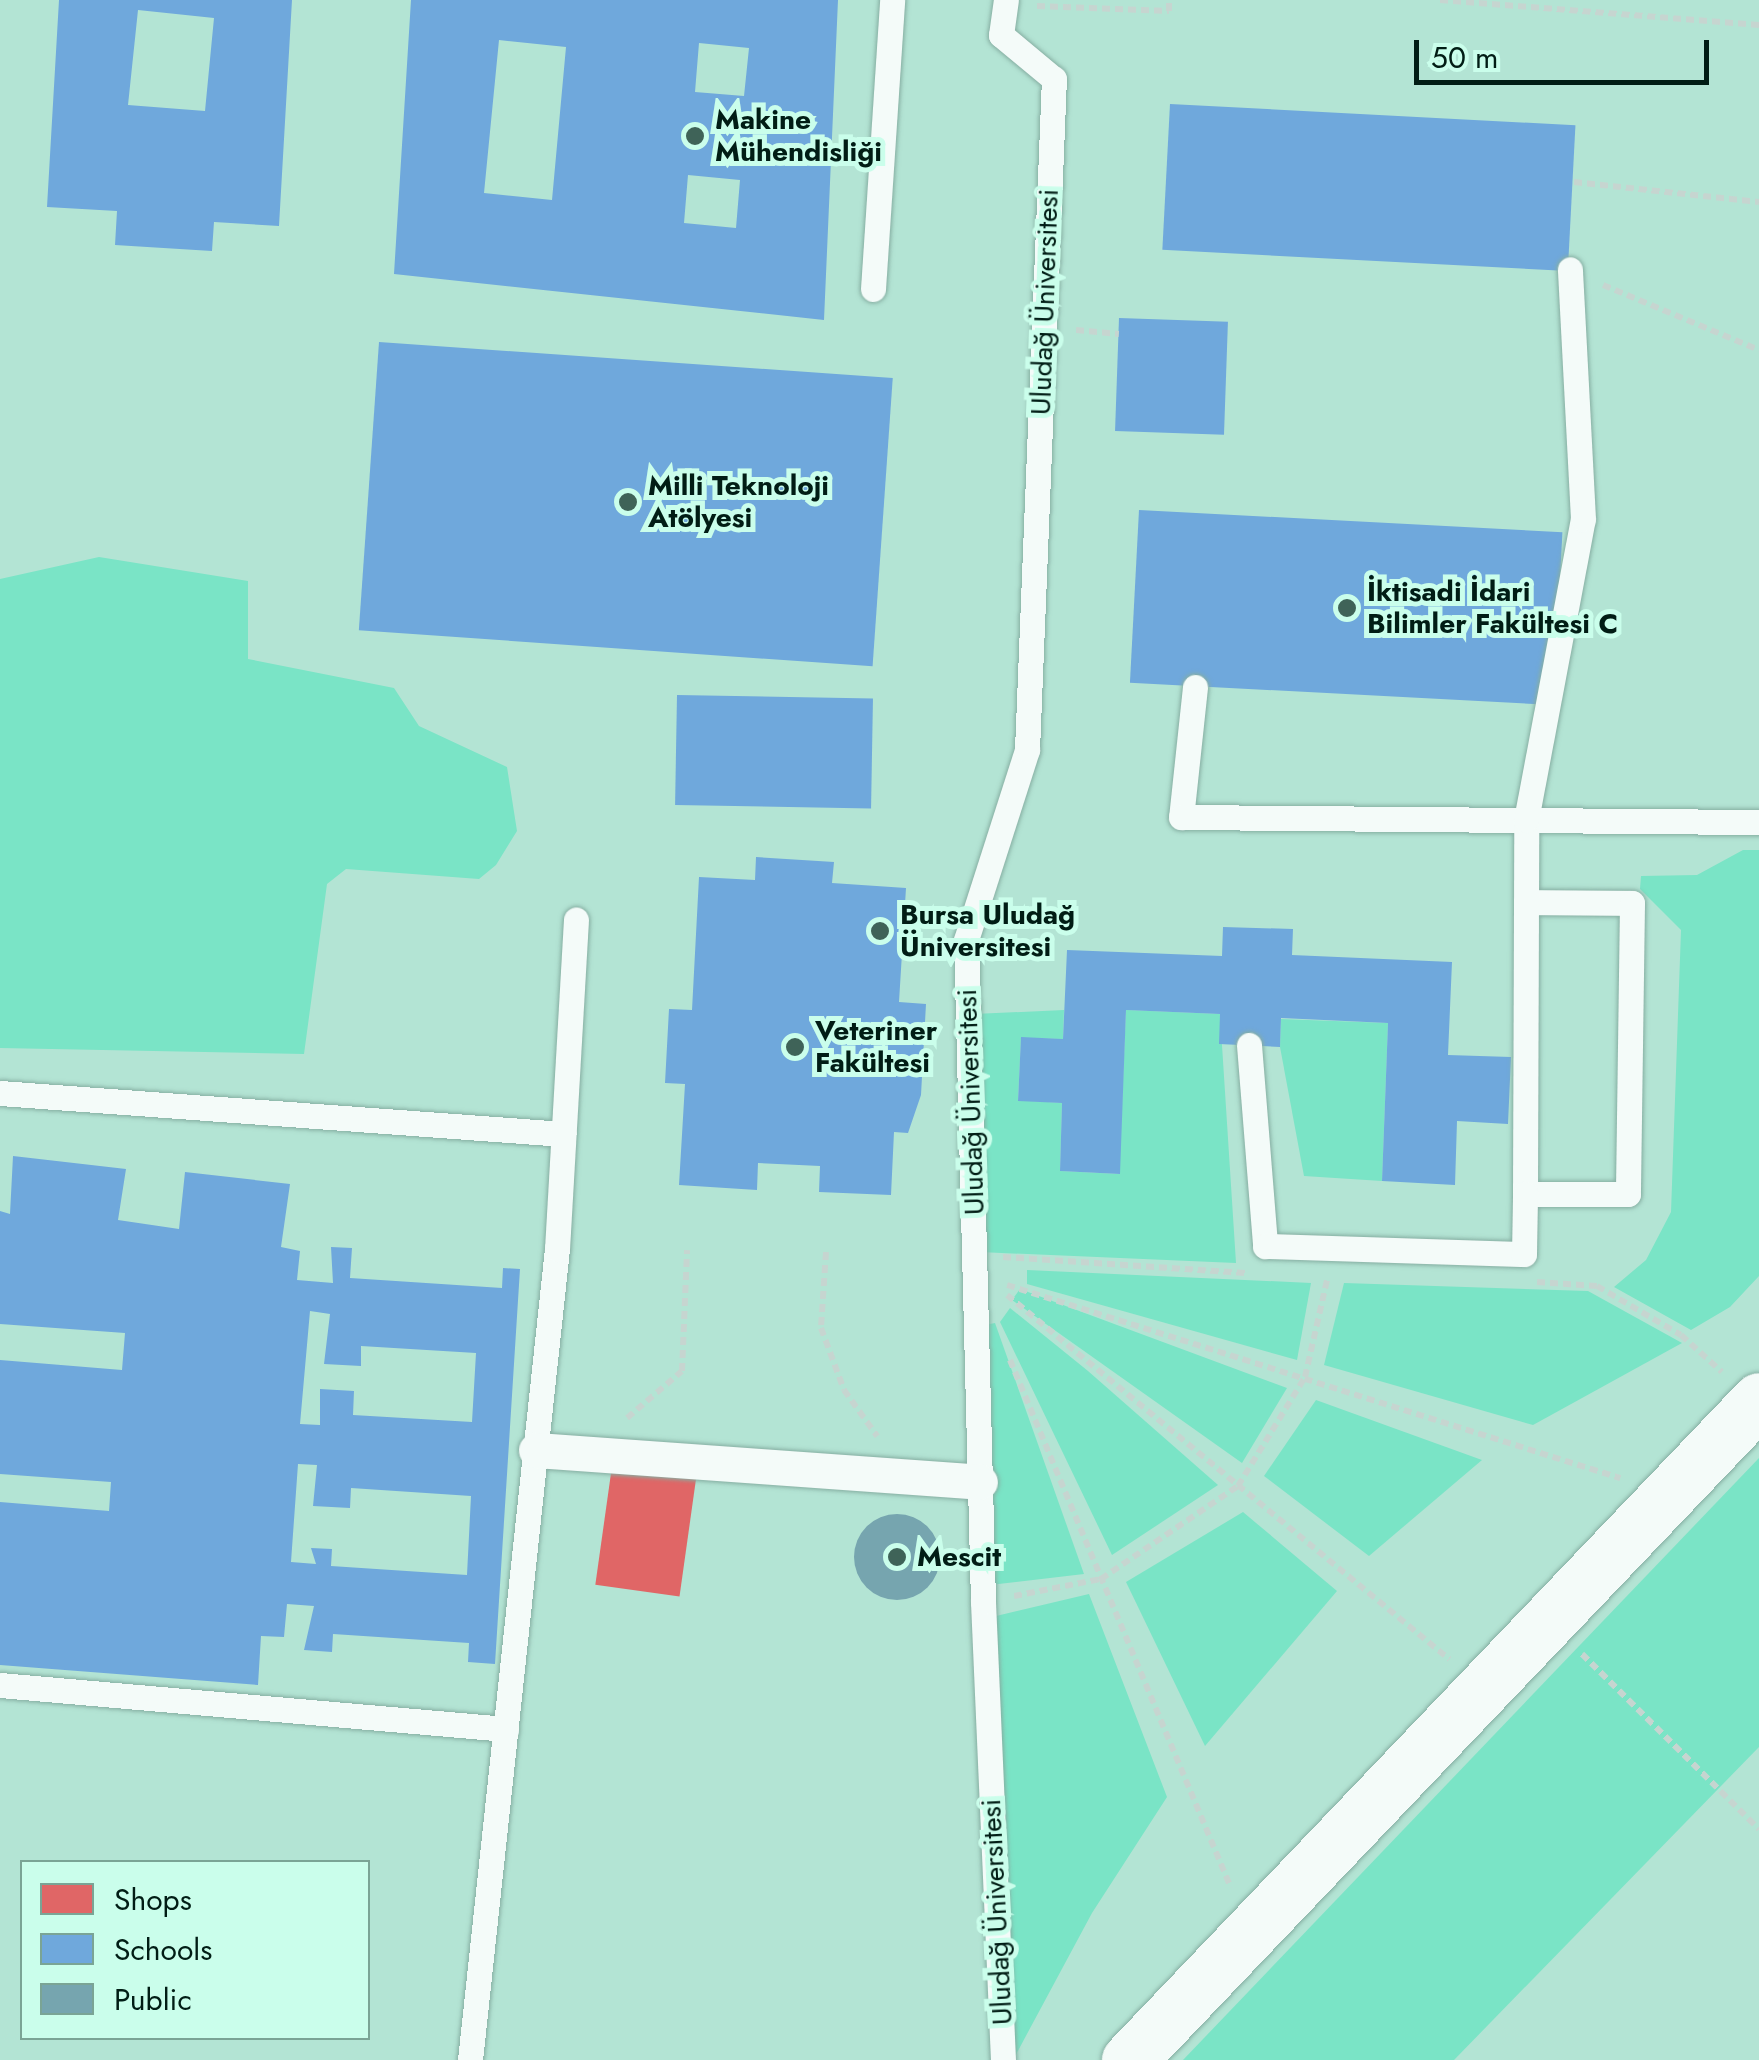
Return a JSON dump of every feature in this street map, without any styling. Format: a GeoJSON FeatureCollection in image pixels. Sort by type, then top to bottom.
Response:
{"type":"FeatureCollection","features":[{"type":"Feature","properties":{"kind":"street"},"geometry":{"type":"LineString","coordinates":[[1129,2060],[1757,1402]]}},
{"type":"Feature","properties":{"kind":"street"},"geometry":{"type":"LineString","coordinates":[[536,1450],[910,1481],[980,1482]]}},
{"type":"Feature","properties":{"kind":"lane"},"geometry":{"type":"LineString","coordinates":[[873,289],[892,0]]}},
{"type":"Feature","properties":{"kind":"lane","name":"Uludağ Üniversitesi"},"geometry":{"type":"LineString","coordinates":[[1003,2060],[983,1602],[966,940],[1026,750],[1054,79],[1001,35],[1006,1]]}},
{"type":"Feature","properties":{"kind":"lane"},"geometry":{"type":"LineString","coordinates":[[1249,1045],[1265,1246],[1524,1254],[1526,820],[1583,519],[1570,269]]}},
{"type":"Feature","properties":{"kind":"lane"},"geometry":{"type":"LineString","coordinates":[[1195,686],[1181,817],[1759,822]]}},
{"type":"Feature","properties":{"kind":"lane"},"geometry":{"type":"LineString","coordinates":[[1525,1194],[1628,1194],[1632,903],[1526,902]]}},
{"type":"Feature","properties":{"kind":"lane"},"geometry":{"type":"LineString","coordinates":[[470,2060],[536,1450],[564,1134],[576,920]]}},
{"type":"Feature","properties":{"kind":"lane"},"geometry":{"type":"LineString","coordinates":[[0,1094],[564,1134]]}},
{"type":"Feature","properties":{"kind":"lane"},"geometry":{"type":"LineString","coordinates":[[0,1685],[506,1729]]}},
{"type":"Feature","properties":{"kind":"path"},"geometry":{"type":"LineString","coordinates":[[1006,1],[1090,12],[1169,11],[1170,0]]}},
{"type":"Feature","properties":{"kind":"path"},"geometry":{"type":"LineString","coordinates":[[1440,0],[1759,25]]}},
{"type":"Feature","properties":{"kind":"path"},"geometry":{"type":"LineString","coordinates":[[1574,182],[1759,202]]}},
{"type":"Feature","properties":{"kind":"path"},"geometry":{"type":"LineString","coordinates":[[1570,269],[1759,350]]}},
{"type":"Feature","properties":{"kind":"path"},"geometry":{"type":"LineString","coordinates":[[1045,328],[1119,334]]}},
{"type":"Feature","properties":{"kind":"path"},"geometry":{"type":"LineString","coordinates":[[585,1454],[682,1371],[687,1250]]}},
{"type":"Feature","properties":{"kind":"path"},"geometry":{"type":"LineString","coordinates":[[826,1252],[821,1328],[844,1390],[910,1481]]}},
{"type":"Feature","properties":{"kind":"path"},"geometry":{"type":"LineString","coordinates":[[975,1255],[1249,1273]]}},
{"type":"Feature","properties":{"kind":"path"},"geometry":{"type":"LineString","coordinates":[[1308,1276],[1345,1278]]}},
{"type":"Feature","properties":{"kind":"path"},"geometry":{"type":"LineString","coordinates":[[983,1602],[1101,1579],[1238,1486],[1305,1377],[1328,1278]]}},
{"type":"Feature","properties":{"kind":"path"},"geometry":{"type":"LineString","coordinates":[[1523,1282],[1597,1286],[1682,1335],[1757,1402]]}},
{"type":"Feature","properties":{"kind":"path"},"geometry":{"type":"LineString","coordinates":[[1482,1686],[1001,1286],[1305,1377],[1670,1494]]}},
{"type":"Feature","properties":{"kind":"path"},"geometry":{"type":"LineString","coordinates":[[1002,1341],[1250,1933]]}},
{"type":"Feature","properties":{"kind":"path"},"geometry":{"type":"LineString","coordinates":[[1547,1620],[1759,1829]]}},
{"type":"Feature","properties":{"kind":"green space"},"geometry":{"type":"Polygon","coordinates":[[[99,557],[248,581],[248,659],[394,688],[419,726],[507,767],[517,831],[496,865],[479,879],[346,869],[327,884],[304,1054],[0,1048],[0,579],[99,557]]]}},
{"type":"Feature","properties":{"kind":"green space"},"geometry":{"type":"Polygon","coordinates":[[[1743,850],[1759,850],[1759,1276],[1730,1307],[1691,1330],[1614,1287],[1646,1260],[1671,1212],[1681,930],[1640,889],[1641,876],[1697,875],[1743,850]]]}},
{"type":"Feature","properties":{"kind":"green space"},"geometry":{"type":"Polygon","coordinates":[[[1064,1010],[1063,1039],[1021,1038],[1018,1100],[1062,1103],[1060,1171],[1119,1174],[1126,1010],[1220,1014],[1236,1263],[980,1252],[974,1014],[1064,1010]]]}},
{"type":"Feature","properties":{"kind":"green space"},"geometry":{"type":"Polygon","coordinates":[[[1281,1019],[1388,1023],[1382,1181],[1304,1176],[1280,1047],[1281,1019]]]}},
{"type":"Feature","properties":{"kind":"green space"},"geometry":{"type":"Polygon","coordinates":[[[1027,1270],[1311,1283],[1297,1360],[1027,1284],[1027,1270]]]}},
{"type":"Feature","properties":{"kind":"green space"},"geometry":{"type":"Polygon","coordinates":[[[1344,1283],[1588,1291],[1682,1343],[1533,1425],[1324,1365],[1344,1283]]]}},
{"type":"Feature","properties":{"kind":"green space"},"geometry":{"type":"Polygon","coordinates":[[[1020,1289],[1287,1388],[1242,1463],[1012,1300],[1020,1289]]]}},
{"type":"Feature","properties":{"kind":"green space"},"geometry":{"type":"Polygon","coordinates":[[[1010,1308],[1218,1485],[1112,1555],[1000,1322],[1010,1308]]]}},
{"type":"Feature","properties":{"kind":"green space"},"geometry":{"type":"Polygon","coordinates":[[[995,1323],[1084,1574],[990,1585],[980,1326],[995,1323]]]}},
{"type":"Feature","properties":{"kind":"green space"},"geometry":{"type":"Polygon","coordinates":[[[1316,1400],[1482,1460],[1369,1556],[1264,1476],[1316,1400]]]}},
{"type":"Feature","properties":{"kind":"green space"},"geometry":{"type":"Polygon","coordinates":[[[1759,1458],[1759,1747],[1454,2060],[1183,2060],[1759,1458]]]}},
{"type":"Feature","properties":{"kind":"green space"},"geometry":{"type":"Polygon","coordinates":[[[1243,1512],[1337,1591],[1205,1746],[1126,1582],[1243,1512]]]}},
{"type":"Feature","properties":{"kind":"green space"},"geometry":{"type":"Polygon","coordinates":[[[1089,1594],[1167,1797],[1092,1913],[1013,2060],[992,1617],[1089,1594]]]}},
{"type":"Feature","properties":{"kind":"building: Shops"},"geometry":{"type":"Polygon","coordinates":[[[613,1459],[697,1471],[679,1597],[595,1585],[613,1459]]]}},
{"type":"Feature","properties":{"kind":"building: Schools"},"geometry":{"type":"Polygon","coordinates":[[[59,0],[292,0],[279,226],[214,222],[212,251],[115,245],[117,211],[47,207],[59,0]],[[138,10],[128,105],[205,111],[214,18],[138,10]]]}},
{"type":"Feature","properties":{"kind":"building: Schools","name":"Makine Mühendisliği"},"geometry":{"type":"Polygon","coordinates":[[[411,0],[838,0],[824,320],[394,274],[411,0]],[[499,40],[484,193],[552,200],[566,47],[499,40]],[[699,43],[695,92],[744,96],[749,48],[699,43]],[[688,175],[684,223],[736,228],[740,180],[688,175]]]}},
{"type":"Feature","properties":{"kind":"building: Schools"},"geometry":{"type":"Polygon","coordinates":[[[1170,104],[1575,125],[1568,271],[1162,250],[1170,104]]]}},
{"type":"Feature","properties":{"kind":"building: Schools"},"geometry":{"type":"Polygon","coordinates":[[[1119,318],[1228,322],[1224,435],[1115,431],[1119,318]]]}},
{"type":"Feature","properties":{"kind":"building: Schools","name":"Milli Teknoloji Atölyesi"},"geometry":{"type":"Polygon","coordinates":[[[379,342],[893,378],[873,666],[359,630],[379,342]]]}},
{"type":"Feature","properties":{"kind":"building: Schools","name":"İktisadi İdari Bilimler Fakültesi C"},"geometry":{"type":"Polygon","coordinates":[[[1139,510],[1562,532],[1553,705],[1130,683],[1139,510]]]}},
{"type":"Feature","properties":{"kind":"building: Schools"},"geometry":{"type":"Polygon","coordinates":[[[677,695],[873,698],[871,808],[675,805],[677,695]]]}},
{"type":"Feature","properties":{"kind":"building: Schools","name":"Veteriner Fakültesi"},"geometry":{"type":"Polygon","coordinates":[[[756,857],[834,862],[832,883],[906,888],[899,1002],[926,1004],[921,1095],[908,1133],[894,1132],[891,1195],[819,1192],[820,1166],[758,1163],[757,1190],[679,1185],[685,1084],[665,1083],[669,1009],[692,1010],[699,877],[755,880],[756,857]]]}},
{"type":"Feature","properties":{"kind":"building: Schools"},"geometry":{"type":"Polygon","coordinates":[[[1223,927],[1293,929],[1292,955],[1452,962],[1448,1055],[1511,1057],[1508,1124],[1457,1121],[1455,1185],[1382,1181],[1388,1023],[1281,1018],[1280,1047],[1219,1044],[1220,1014],[1126,1010],[1120,1174],[1060,1171],[1062,1103],[1018,1101],[1021,1037],[1063,1039],[1067,950],[1222,956],[1223,927]]]}},
{"type":"Feature","properties":{"kind":"building: Schools"},"geometry":{"type":"Polygon","coordinates":[[[13,1156],[126,1169],[118,1220],[179,1229],[185,1172],[290,1184],[281,1247],[300,1251],[297,1280],[333,1283],[331,1247],[352,1248],[350,1278],[502,1288],[503,1268],[520,1269],[495,1664],[468,1662],[469,1643],[333,1634],[332,1652],[304,1650],[314,1606],[287,1604],[284,1637],[261,1636],[258,1685],[0,1665],[0,1502],[109,1511],[111,1482],[0,1474],[0,1360],[122,1370],[125,1333],[0,1324],[0,1211],[10,1214],[13,1156]],[[310,1311],[300,1424],[320,1425],[320,1389],[354,1391],[353,1415],[472,1422],[476,1353],[361,1346],[361,1366],[324,1364],[330,1314],[310,1311]],[[298,1464],[291,1562],[316,1564],[311,1548],[332,1549],[331,1566],[467,1575],[471,1496],[351,1488],[350,1508],[313,1506],[317,1465],[298,1464]]]}},
{"type":"Feature","properties":{"kind":"building: Public","name":"Mescit"},"geometry":{"type":"Polygon","coordinates":[[[897,1514],[927,1527],[940,1557],[927,1587],[897,1600],[867,1587],[854,1557],[867,1527],[897,1514]]]}},
{"type":"Feature","properties":{"kind":"place","name":"Makine Mühendisliği"},"geometry":{"type":"Point","coordinates":[695,136]}},
{"type":"Feature","properties":{"kind":"place","name":"Milli Teknoloji Atölyesi"},"geometry":{"type":"Point","coordinates":[628,502]}},
{"type":"Feature","properties":{"kind":"place","name":"İktisadi İdari Bilimler Fakültesi C"},"geometry":{"type":"Point","coordinates":[1347,608]}},
{"type":"Feature","properties":{"kind":"place","name":"Bursa Uludağ Üniversitesi"},"geometry":{"type":"Point","coordinates":[880,931]}},
{"type":"Feature","properties":{"kind":"place","name":"Veteriner Fakültesi"},"geometry":{"type":"Point","coordinates":[795,1047]}},
{"type":"Feature","properties":{"kind":"place","name":"Mescit"},"geometry":{"type":"Point","coordinates":[897,1557]}}]}
